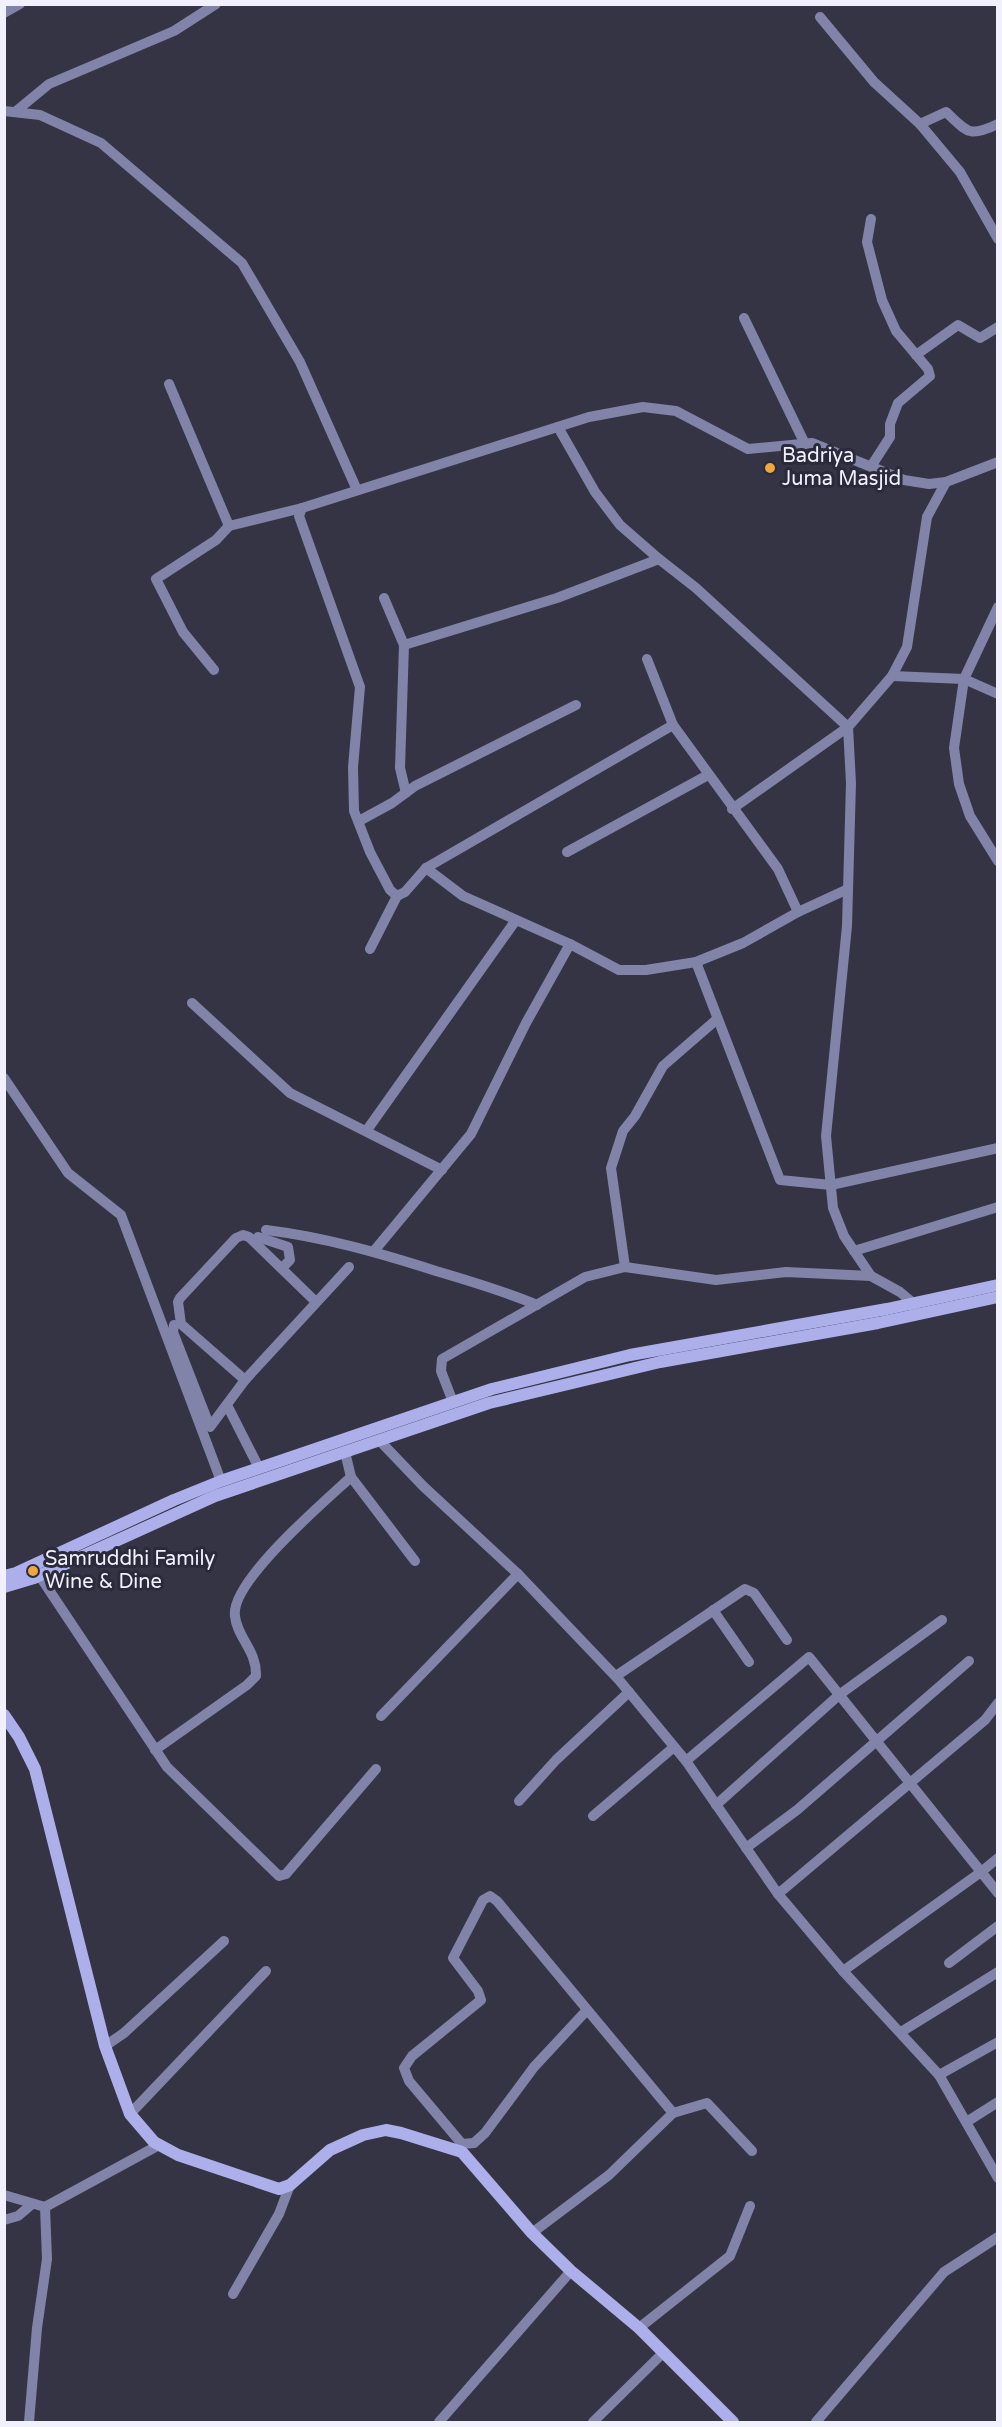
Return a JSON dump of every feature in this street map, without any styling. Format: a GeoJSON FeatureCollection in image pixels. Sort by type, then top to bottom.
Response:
{"type":"FeatureCollection","features":[{"type":"Feature","properties":{"kind":"main road"},"geometry":{"type":"LineString","coordinates":[[4,1587],[174,1500],[259,1468],[345,1452],[379,1440],[432,1416],[453,1402],[492,1389],[630,1355],[914,1308],[960,1298],[998,1285]]}},
{"type":"Feature","properties":{"kind":"main road"},"geometry":{"type":"LineString","coordinates":[[960,1298],[998,1297]]}},
{"type":"Feature","properties":{"kind":"main road"},"geometry":{"type":"LineString","coordinates":[[4,1576],[35,1570],[298,1461],[432,1416],[576,1380],[729,1348],[879,1323],[914,1308]]}},
{"type":"Feature","properties":{"kind":"main road"},"geometry":{"type":"LineString","coordinates":[[4,1715],[19,1737],[35,1769],[105,2046],[130,2114],[159,2145],[178,2155],[279,2189],[290,2185],[330,2150],[363,2135],[386,2130],[462,2148],[532,2233],[571,2271],[639,2328],[733,2422]]}},
{"type":"Feature","properties":{"kind":"street"},"geometry":{"type":"LineString","coordinates":[[4,13],[20,4]]}},
{"type":"Feature","properties":{"kind":"street"},"geometry":{"type":"LineString","coordinates":[[10,112],[50,84],[174,31],[216,4]]}},
{"type":"Feature","properties":{"kind":"street"},"geometry":{"type":"LineString","coordinates":[[820,17],[874,82],[920,124],[960,172],[998,239]]}},
{"type":"Feature","properties":{"kind":"street"},"geometry":{"type":"LineString","coordinates":[[10,112],[40,115],[101,142],[242,262],[300,362],[357,490]]}},
{"type":"Feature","properties":{"kind":"street"},"geometry":{"type":"LineString","coordinates":[[920,124],[946,112],[966,130],[972,132],[978,133],[998,124]]}},
{"type":"Feature","properties":{"kind":"street"},"geometry":{"type":"LineString","coordinates":[[871,219],[867,242],[882,300],[896,331],[930,376],[898,403],[890,424],[891,437],[872,465]]}},
{"type":"Feature","properties":{"kind":"street"},"geometry":{"type":"LineString","coordinates":[[744,318],[805,444]]}},
{"type":"Feature","properties":{"kind":"street"},"geometry":{"type":"LineString","coordinates":[[916,355],[958,325],[980,338],[998,327]]}},
{"type":"Feature","properties":{"kind":"street"},"geometry":{"type":"LineString","coordinates":[[170,384],[229,526]]}},
{"type":"Feature","properties":{"kind":"street"},"geometry":{"type":"LineString","coordinates":[[214,670],[183,632],[156,579],[216,540],[229,526],[302,508],[383,484],[589,417],[643,407],[676,411],[748,449],[812,443],[872,465],[904,480],[929,484],[946,482],[998,462]]}},
{"type":"Feature","properties":{"kind":"street"},"geometry":{"type":"LineString","coordinates":[[558,427],[595,492],[620,525],[696,588],[848,727],[851,783],[848,889],[837,1042],[826,1136],[833,1208],[844,1236],[871,1276],[914,1308]]}},
{"type":"Feature","properties":{"kind":"street"},"geometry":{"type":"LineString","coordinates":[[732,809],[848,727],[892,676],[907,646],[927,517],[946,482]]}},
{"type":"Feature","properties":{"kind":"street"},"geometry":{"type":"LineString","coordinates":[[302,508],[299,516],[360,687],[353,767],[354,811],[369,852],[390,890],[397,896]]}},
{"type":"Feature","properties":{"kind":"street"},"geometry":{"type":"LineString","coordinates":[[404,645],[557,598],[659,559]]}},
{"type":"Feature","properties":{"kind":"street"},"geometry":{"type":"LineString","coordinates":[[384,598],[404,645],[400,768],[406,793]]}},
{"type":"Feature","properties":{"kind":"street"},"geometry":{"type":"LineString","coordinates":[[998,608],[964,679],[954,748],[959,784],[970,816],[998,861]]}},
{"type":"Feature","properties":{"kind":"street"},"geometry":{"type":"LineString","coordinates":[[647,659],[673,725],[732,809],[778,869],[798,912]]}},
{"type":"Feature","properties":{"kind":"street"},"geometry":{"type":"LineString","coordinates":[[892,676],[964,679],[998,694]]}},
{"type":"Feature","properties":{"kind":"street"},"geometry":{"type":"LineString","coordinates":[[359,821],[406,793],[576,705]]}},
{"type":"Feature","properties":{"kind":"street"},"geometry":{"type":"LineString","coordinates":[[370,949],[397,896],[405,892],[426,868],[673,725]]}},
{"type":"Feature","properties":{"kind":"street"},"geometry":{"type":"LineString","coordinates":[[567,852],[708,775]]}},
{"type":"Feature","properties":{"kind":"street"},"geometry":{"type":"LineString","coordinates":[[426,868],[463,896],[570,944],[619,970],[646,970],[696,962],[742,944],[798,912],[848,889]]}},
{"type":"Feature","properties":{"kind":"street"},"geometry":{"type":"LineString","coordinates":[[367,1130],[447,1014],[516,920]]}},
{"type":"Feature","properties":{"kind":"street"},"geometry":{"type":"LineString","coordinates":[[374,1251],[471,1134],[526,1023],[570,944]]}},
{"type":"Feature","properties":{"kind":"street"},"geometry":{"type":"LineString","coordinates":[[696,962],[716,1020],[780,1180],[831,1185],[998,1148]]}},
{"type":"Feature","properties":{"kind":"street"},"geometry":{"type":"LineString","coordinates":[[192,1003],[290,1093],[442,1170]]}},
{"type":"Feature","properties":{"kind":"street"},"geometry":{"type":"LineString","coordinates":[[625,1267],[611,1168],[623,1131],[635,1116],[663,1066],[716,1020]]}},
{"type":"Feature","properties":{"kind":"street"},"geometry":{"type":"LineString","coordinates":[[4,1078],[68,1173],[121,1215],[221,1481]]}},
{"type":"Feature","properties":{"kind":"street"},"geometry":{"type":"LineString","coordinates":[[854,1251],[998,1207]]}},
{"type":"Feature","properties":{"kind":"street"},"geometry":{"type":"LineString","coordinates":[[282,1268],[290,1260],[288,1247],[262,1234],[300,1234],[374,1251],[513,1294],[537,1305]]}},
{"type":"Feature","properties":{"kind":"street"},"geometry":{"type":"LineString","coordinates":[[245,1380],[182,1324],[178,1302],[236,1238],[243,1235],[249,1237],[316,1302]]}},
{"type":"Feature","properties":{"kind":"street"},"geometry":{"type":"LineString","coordinates":[[174,1325],[173,1332],[210,1427],[245,1380],[350,1267]]}},
{"type":"Feature","properties":{"kind":"street"},"geometry":{"type":"LineString","coordinates":[[453,1402],[441,1371],[442,1359],[585,1277],[625,1267],[716,1280],[786,1272],[871,1276]]}},
{"type":"Feature","properties":{"kind":"street"},"geometry":{"type":"LineString","coordinates":[[226,1405],[259,1468]]}},
{"type":"Feature","properties":{"kind":"street"},"geometry":{"type":"LineString","coordinates":[[379,1440],[423,1486],[518,1574],[616,1676],[686,1761],[778,1894],[843,1971],[939,2075],[997,2174]]}},
{"type":"Feature","properties":{"kind":"street"},"geometry":{"type":"LineString","coordinates":[[345,1452],[351,1477],[415,1561]]}},
{"type":"Feature","properties":{"kind":"street"},"geometry":{"type":"LineString","coordinates":[[155,1750],[247,1685],[256,1676],[256,1661],[234,1617],[236,1600],[242,1588],[288,1536],[351,1477]]}},
{"type":"Feature","properties":{"kind":"street"},"geometry":{"type":"LineString","coordinates":[[35,1570],[167,1767],[279,1876],[286,1874],[376,1769]]}},
{"type":"Feature","properties":{"kind":"street"},"geometry":{"type":"LineString","coordinates":[[381,1716],[518,1574]]}},
{"type":"Feature","properties":{"kind":"street"},"geometry":{"type":"LineString","coordinates":[[616,1676],[748,1589],[787,1640]]}},
{"type":"Feature","properties":{"kind":"street"},"geometry":{"type":"LineString","coordinates":[[713,1610],[749,1662]]}},
{"type":"Feature","properties":{"kind":"street"},"geometry":{"type":"LineString","coordinates":[[716,1805],[839,1695],[942,1620]]}},
{"type":"Feature","properties":{"kind":"street"},"geometry":{"type":"LineString","coordinates":[[686,1761],[809,1657],[998,1893]]}},
{"type":"Feature","properties":{"kind":"street"},"geometry":{"type":"LineString","coordinates":[[746,1848],[797,1810],[969,1661]]}},
{"type":"Feature","properties":{"kind":"street"},"geometry":{"type":"LineString","coordinates":[[519,1801],[556,1760],[629,1692]]}},
{"type":"Feature","properties":{"kind":"street"},"geometry":{"type":"LineString","coordinates":[[778,1894],[908,1782],[985,1720],[998,1703]]}},
{"type":"Feature","properties":{"kind":"street"},"geometry":{"type":"LineString","coordinates":[[593,1816],[674,1746]]}},
{"type":"Feature","properties":{"kind":"street"},"geometry":{"type":"LineString","coordinates":[[843,1971],[998,1858]]}},
{"type":"Feature","properties":{"kind":"street"},"geometry":{"type":"LineString","coordinates":[[587,2010],[534,2067],[485,2133],[474,2143],[462,2148],[410,2081],[404,2068],[412,2056],[480,2000],[478,1991],[453,1958],[483,1900],[490,1896],[497,1901],[673,2113]]}},
{"type":"Feature","properties":{"kind":"street"},"geometry":{"type":"LineString","coordinates":[[949,1963],[998,1926]]}},
{"type":"Feature","properties":{"kind":"street"},"geometry":{"type":"LineString","coordinates":[[105,2046],[124,2033],[224,1941]]}},
{"type":"Feature","properties":{"kind":"street"},"geometry":{"type":"LineString","coordinates":[[130,2114],[266,1971]]}},
{"type":"Feature","properties":{"kind":"street"},"geometry":{"type":"LineString","coordinates":[[901,2032],[998,1972]]}},
{"type":"Feature","properties":{"kind":"street"},"geometry":{"type":"LineString","coordinates":[[939,2075],[998,2042]]}},
{"type":"Feature","properties":{"kind":"street"},"geometry":{"type":"LineString","coordinates":[[968,2121],[998,2102]]}},
{"type":"Feature","properties":{"kind":"street"},"geometry":{"type":"LineString","coordinates":[[532,2233],[609,2175],[673,2113],[707,2103],[752,2151]]}},
{"type":"Feature","properties":{"kind":"street"},"geometry":{"type":"LineString","coordinates":[[4,2195],[31,2205],[45,2207],[159,2145]]}},
{"type":"Feature","properties":{"kind":"street"},"geometry":{"type":"LineString","coordinates":[[233,2294],[279,2214],[290,2185]]}},
{"type":"Feature","properties":{"kind":"street"},"geometry":{"type":"LineString","coordinates":[[4,2220],[18,2216],[31,2205]]}},
{"type":"Feature","properties":{"kind":"street"},"geometry":{"type":"LineString","coordinates":[[639,2328],[730,2256],[750,2206]]}},
{"type":"Feature","properties":{"kind":"street"},"geometry":{"type":"LineString","coordinates":[[28,2422],[37,2328],[47,2259],[45,2207]]}},
{"type":"Feature","properties":{"kind":"street"},"geometry":{"type":"LineString","coordinates":[[816,2422],[944,2272],[998,2236]]}},
{"type":"Feature","properties":{"kind":"street"},"geometry":{"type":"LineString","coordinates":[[439,2422],[571,2271]]}},
{"type":"Feature","properties":{"kind":"street"},"geometry":{"type":"LineString","coordinates":[[593,2422],[664,2352]]}},
{"type":"Feature","properties":{"kind":"place","name":"Badriya Juma Masjid"},"geometry":{"type":"Point","coordinates":[770,468]}},
{"type":"Feature","properties":{"kind":"place","name":"Samruddhi Family Wine & Dine"},"geometry":{"type":"Point","coordinates":[33,1571]}}]}
